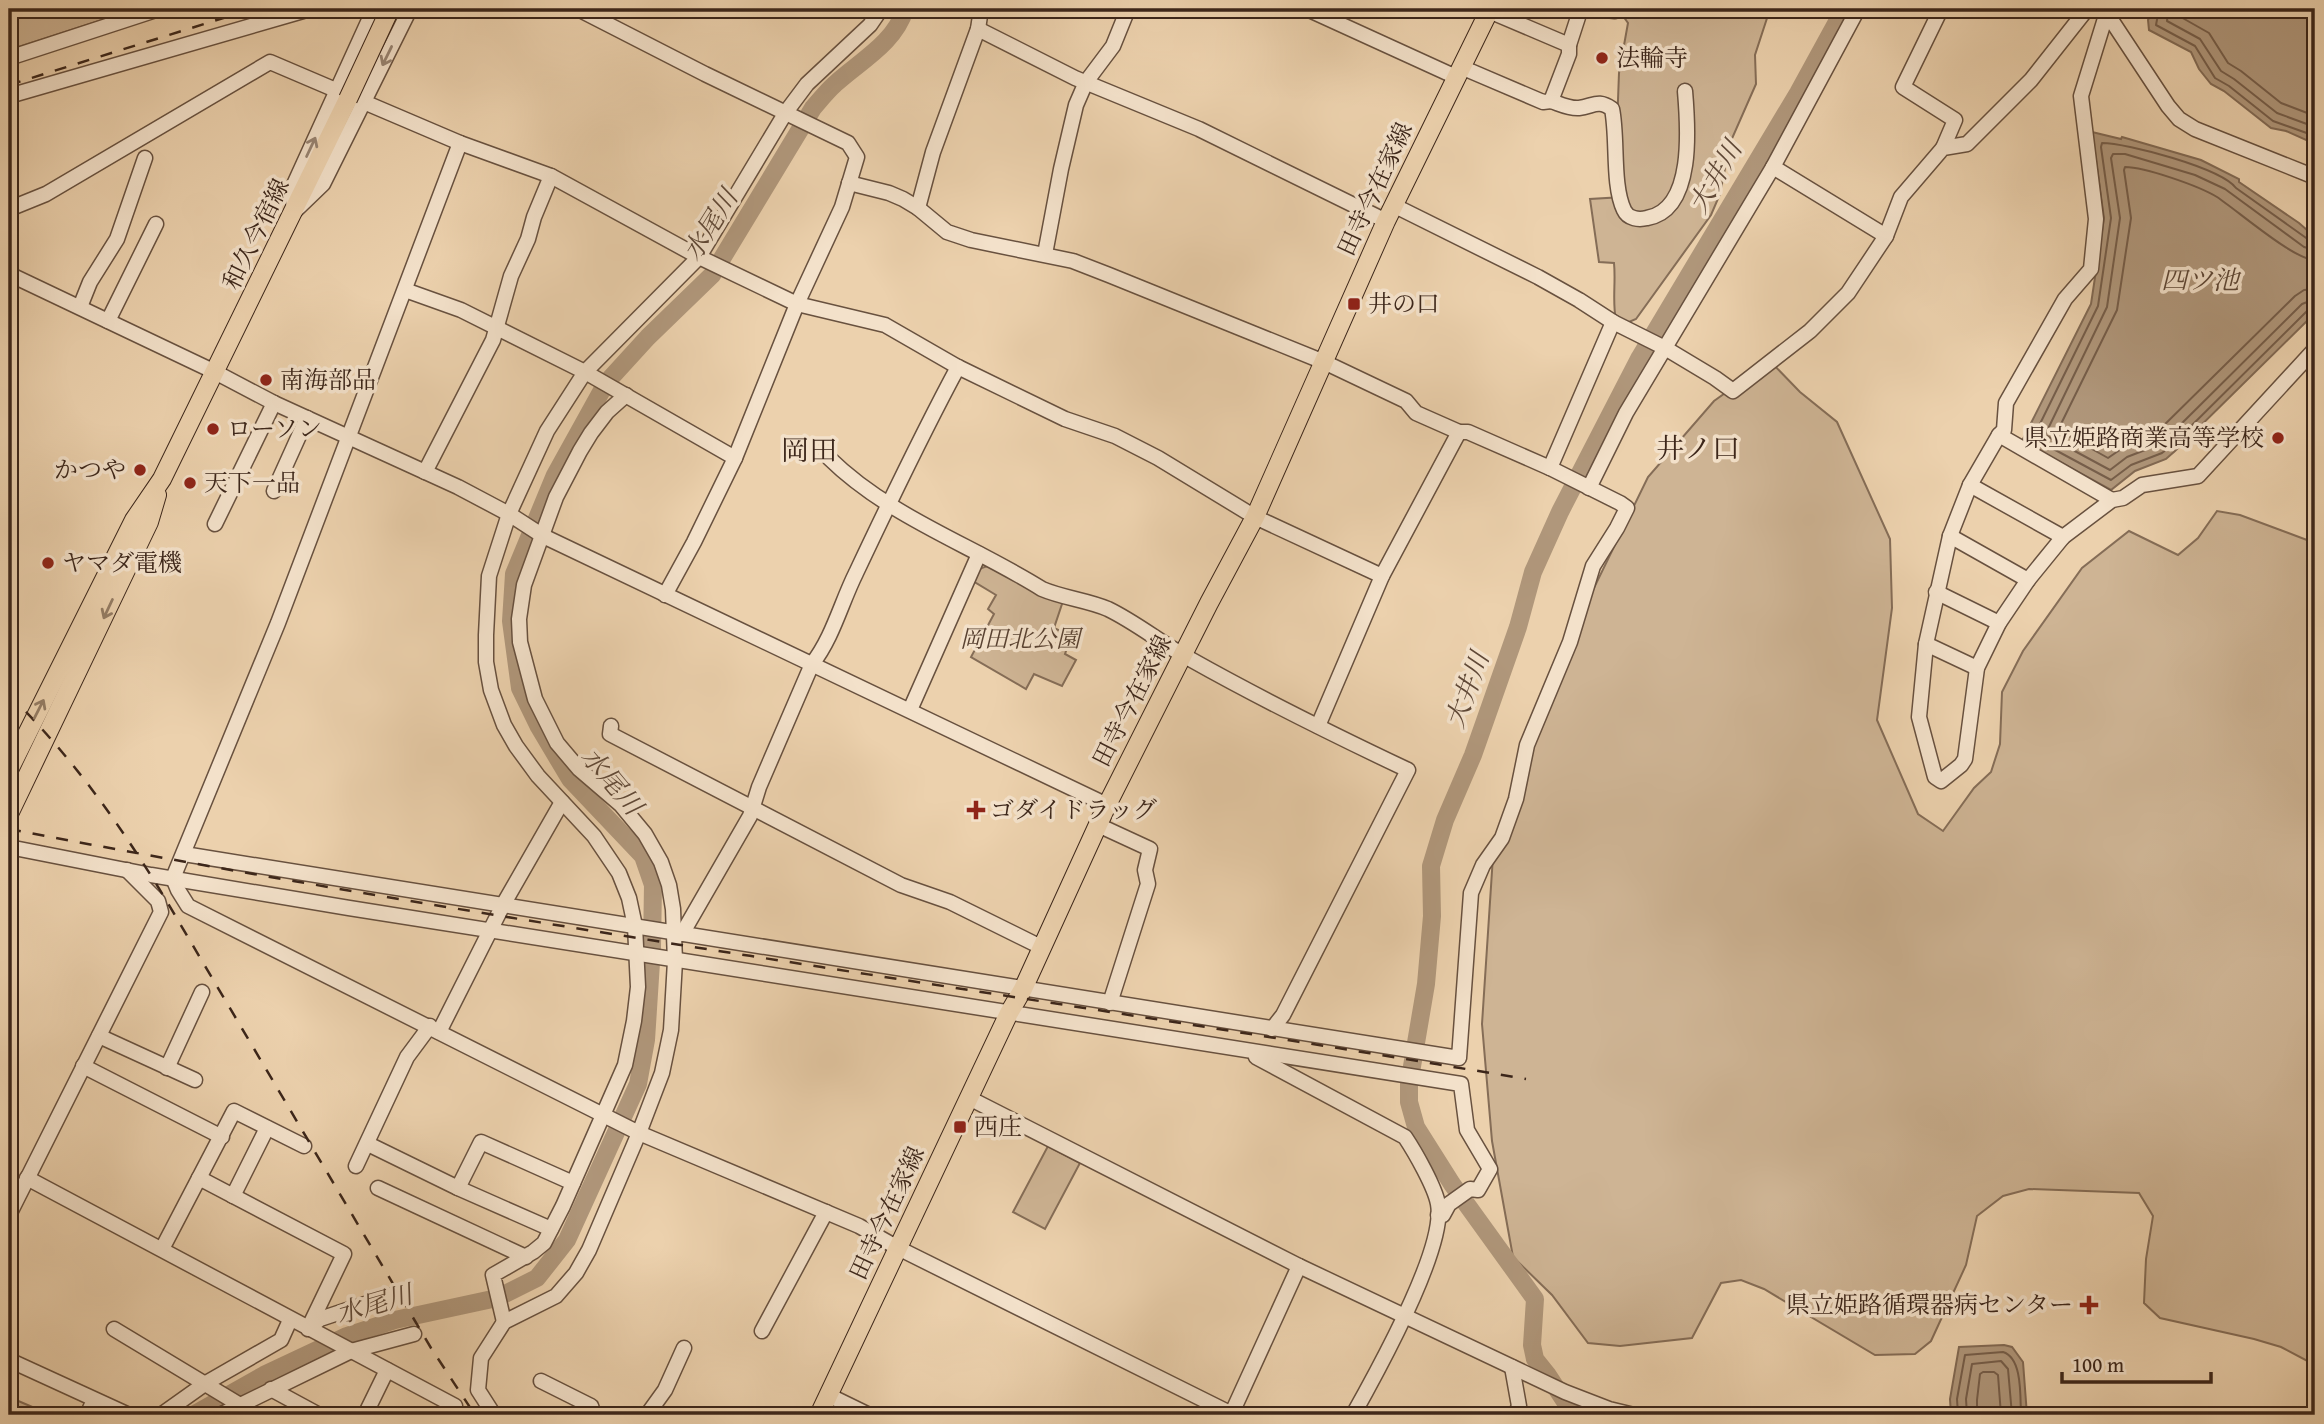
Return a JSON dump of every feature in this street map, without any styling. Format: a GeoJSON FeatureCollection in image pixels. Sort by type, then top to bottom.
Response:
{"type":"FeatureCollection","features":[{"type":"Feature","properties":{"kind":"main road","name":"和久今宿線"},"geometry":{"type":"LineString","coordinates":[[9,770],[134,520],[162,479],[295,211],[390,9]]}},
{"type":"Feature","properties":{"kind":"main road","name":"田寺今在家線"},"geometry":{"type":"LineString","coordinates":[[819,1415],[1009,1013],[1023,989],[1107,805],[1255,517],[1390,213],[1489,10]]}},
{"type":"Feature","properties":{"kind":"main road","name":"和久今宿線"},"geometry":{"type":"LineString","coordinates":[[9,814],[149,522],[162,479]]}},
{"type":"Feature","properties":{"kind":"street"},"geometry":{"type":"LineString","coordinates":[[9,58],[159,9]]}},
{"type":"Feature","properties":{"kind":"street"},"geometry":{"type":"LineString","coordinates":[[350,97],[374,9]]}},
{"type":"Feature","properties":{"kind":"street"},"geometry":{"type":"LineString","coordinates":[[350,97],[410,9]]}},
{"type":"Feature","properties":{"kind":"street"},"geometry":{"type":"LineString","coordinates":[[504,1322],[493,1275],[526,1257],[544,1243],[625,1065],[638,987],[635,926],[629,898],[619,873],[594,836],[538,776],[516,746],[504,725],[491,690],[486,662],[489,576],[509,514],[547,431],[585,372],[699,257],[786,112],[807,84],[870,25],[881,9]]}},
{"type":"Feature","properties":{"kind":"street"},"geometry":{"type":"LineString","coordinates":[[918,208],[933,152],[978,29],[981,9]]}},
{"type":"Feature","properties":{"kind":"street"},"geometry":{"type":"LineString","coordinates":[[1045,254],[1060,169],[1076,105],[1086,82],[1113,46],[1128,9]]}},
{"type":"Feature","properties":{"kind":"street"},"geometry":{"type":"LineString","coordinates":[[1551,102],[1569,54],[1569,45],[1580,10],[1584,9]]}},
{"type":"Feature","properties":{"kind":"street"},"geometry":{"type":"LineString","coordinates":[[1595,9],[1619,9]]}},
{"type":"Feature","properties":{"kind":"street"},"geometry":{"type":"LineString","coordinates":[[1589,488],[1626,413],[1773,167],[1858,9]]}},
{"type":"Feature","properties":{"kind":"street"},"geometry":{"type":"LineString","coordinates":[[978,29],[1086,82],[1538,277],[1612,322],[1641,335],[1715,377],[1733,391],[1810,331],[1849,293],[1886,236],[1901,197],[1943,148],[1955,120],[1903,87],[1941,9]]}},
{"type":"Feature","properties":{"kind":"street"},"geometry":{"type":"LineString","coordinates":[[1943,148],[1967,144],[2031,80],[2087,9]]}},
{"type":"Feature","properties":{"kind":"street"},"geometry":{"type":"LineString","coordinates":[[581,10],[705,75],[848,143],[857,157],[842,207],[797,304],[735,458],[666,595]]}},
{"type":"Feature","properties":{"kind":"street"},"geometry":{"type":"LineString","coordinates":[[1312,10],[1459,72],[1543,102],[1580,108],[1591,104],[1604,104],[1612,109],[1616,167],[1623,209],[1633,218],[1654,217],[1665,209],[1683,184],[1685,91]]}},
{"type":"Feature","properties":{"kind":"street"},"geometry":{"type":"LineString","coordinates":[[1489,10],[1569,45]]}},
{"type":"Feature","properties":{"kind":"street"},"geometry":{"type":"LineString","coordinates":[[2106,10],[2168,106],[2179,118],[2194,129],[2315,177]]}},
{"type":"Feature","properties":{"kind":"street"},"geometry":{"type":"LineString","coordinates":[[2106,10],[2081,96],[2096,219],[2091,269],[2065,299],[2006,403],[2004,430],[1970,485],[1950,536],[1926,644],[1919,717],[1935,777],[1941,781],[1965,759],[1977,668],[1999,623],[2028,580],[2063,537],[2112,500],[2123,498],[2142,485],[2197,476],[2315,349]]}},
{"type":"Feature","properties":{"kind":"street"},"geometry":{"type":"LineString","coordinates":[[9,96],[303,11]]}},
{"type":"Feature","properties":{"kind":"street"},"geometry":{"type":"LineString","coordinates":[[9,209],[46,194],[270,62],[460,143],[551,176],[699,257],[797,304],[886,325],[958,367],[1065,419],[1115,436],[1158,458],[1255,517],[1382,576]]}},
{"type":"Feature","properties":{"kind":"street"},"geometry":{"type":"LineString","coordinates":[[460,143],[278,623],[173,878],[188,906],[639,1133],[859,1226],[1232,1415],[1299,1266]]}},
{"type":"Feature","properties":{"kind":"street"},"geometry":{"type":"LineString","coordinates":[[80,307],[90,282],[117,239],[145,158]]}},
{"type":"Feature","properties":{"kind":"street"},"geometry":{"type":"LineString","coordinates":[[1773,167],[1886,236]]}},
{"type":"Feature","properties":{"kind":"street"},"geometry":{"type":"LineString","coordinates":[[425,472],[497,329],[511,276],[551,176]]}},
{"type":"Feature","properties":{"kind":"street"},"geometry":{"type":"LineString","coordinates":[[184,854],[1459,1058],[1471,893],[1483,865],[1502,838],[1516,799],[1527,745],[1570,642],[1593,566],[1627,508],[1550,468],[1468,432],[1459,432],[1416,413],[1406,401],[1324,362],[1073,261],[971,240],[947,232],[918,208],[889,193],[849,183]]}},
{"type":"Feature","properties":{"kind":"street"},"geometry":{"type":"LineString","coordinates":[[108,321],[156,224]]}},
{"type":"Feature","properties":{"kind":"street"},"geometry":{"type":"LineString","coordinates":[[9,274],[274,403],[425,472],[509,514],[543,536],[1107,805]]}},
{"type":"Feature","properties":{"kind":"street"},"geometry":{"type":"LineString","coordinates":[[405,290],[461,310],[585,372],[735,458]]}},
{"type":"Feature","properties":{"kind":"street"},"geometry":{"type":"LineString","coordinates":[[1550,468],[1612,322]]}},
{"type":"Feature","properties":{"kind":"street"},"geometry":{"type":"LineString","coordinates":[[677,933],[750,817],[752,806],[812,664],[823,650],[853,578],[917,443],[958,367]]}},
{"type":"Feature","properties":{"kind":"street"},"geometry":{"type":"LineString","coordinates":[[494,1415],[478,1390],[481,1358],[504,1322],[555,1296],[576,1273],[589,1250],[639,1133],[662,1073],[669,1041],[677,933],[661,862],[645,834],[621,805],[579,769],[557,743],[535,699],[520,642],[519,619],[524,585],[556,497],[580,451],[607,412],[626,395]]}},
{"type":"Feature","properties":{"kind":"street"},"geometry":{"type":"LineString","coordinates":[[215,524],[274,403]]}},
{"type":"Feature","properties":{"kind":"street"},"geometry":{"type":"LineString","coordinates":[[274,491],[307,418]]}},
{"type":"Feature","properties":{"kind":"street"},"geometry":{"type":"LineString","coordinates":[[1318,726],[1382,576],[1459,432]]}},
{"type":"Feature","properties":{"kind":"street"},"geometry":{"type":"LineString","coordinates":[[1999,435],[2112,500]]}},
{"type":"Feature","properties":{"kind":"street"},"geometry":{"type":"LineString","coordinates":[[829,458],[888,505],[1042,589],[1108,610],[1182,655],[1408,770],[1283,1015],[1272,1029]]}},
{"type":"Feature","properties":{"kind":"street"},"geometry":{"type":"LineString","coordinates":[[1970,485],[2063,537]]}},
{"type":"Feature","properties":{"kind":"street"},"geometry":{"type":"LineString","coordinates":[[1950,536],[2028,580]]}},
{"type":"Feature","properties":{"kind":"street"},"geometry":{"type":"LineString","coordinates":[[910,710],[979,554]]}},
{"type":"Feature","properties":{"kind":"street"},"geometry":{"type":"LineString","coordinates":[[1936,592],[1999,623]]}},
{"type":"Feature","properties":{"kind":"street"},"geometry":{"type":"LineString","coordinates":[[1926,644],[1977,668]]}},
{"type":"Feature","properties":{"kind":"street"},"geometry":{"type":"LineString","coordinates":[[611,726],[610,734],[901,885],[950,902],[1041,947]]}},
{"type":"Feature","properties":{"kind":"street"},"geometry":{"type":"LineString","coordinates":[[356,1167],[407,1057],[435,1029],[562,802]]}},
{"type":"Feature","properties":{"kind":"street"},"geometry":{"type":"LineString","coordinates":[[1098,825],[1150,849],[1145,870],[1148,884],[1110,1003]]}},
{"type":"Feature","properties":{"kind":"street"},"geometry":{"type":"LineString","coordinates":[[9,847],[173,878],[675,961],[1461,1084],[1466,1130],[1490,1169],[1478,1190],[1470,1189],[1449,1204],[1443,1214],[1438,1215]]}},
{"type":"Feature","properties":{"kind":"street"},"geometry":{"type":"LineString","coordinates":[[9,1214],[161,912],[158,901],[127,870]]}},
{"type":"Feature","properties":{"kind":"street"},"geometry":{"type":"LineString","coordinates":[[167,1068],[202,992]]}},
{"type":"Feature","properties":{"kind":"street"},"geometry":{"type":"LineString","coordinates":[[99,1036],[195,1080]]}},
{"type":"Feature","properties":{"kind":"street"},"geometry":{"type":"LineString","coordinates":[[1245,1051],[1405,1137],[1417,1154],[1438,1204],[1437,1224],[1429,1259],[1405,1315],[1353,1415]]}},
{"type":"Feature","properties":{"kind":"street"},"geometry":{"type":"LineString","coordinates":[[1449,1082],[1450,1057]]}},
{"type":"Feature","properties":{"kind":"street"},"geometry":{"type":"LineString","coordinates":[[83,1066],[222,1136]]}},
{"type":"Feature","properties":{"kind":"street"},"geometry":{"type":"LineString","coordinates":[[969,1098],[1299,1266],[1565,1392],[1633,1415]]}},
{"type":"Feature","properties":{"kind":"street"},"geometry":{"type":"LineString","coordinates":[[162,1249],[234,1111],[304,1146]]}},
{"type":"Feature","properties":{"kind":"street"},"geometry":{"type":"LineString","coordinates":[[233,1196],[267,1128]]}},
{"type":"Feature","properties":{"kind":"street"},"geometry":{"type":"LineString","coordinates":[[458,1188],[481,1142],[573,1183]]}},
{"type":"Feature","properties":{"kind":"street"},"geometry":{"type":"LineString","coordinates":[[368,1144],[551,1229]]}},
{"type":"Feature","properties":{"kind":"street"},"geometry":{"type":"LineString","coordinates":[[27,1178],[289,1320],[455,1406],[451,1415]]}},
{"type":"Feature","properties":{"kind":"street"},"geometry":{"type":"LineString","coordinates":[[200,1178],[344,1254],[308,1329]]}},
{"type":"Feature","properties":{"kind":"street"},"geometry":{"type":"LineString","coordinates":[[378,1188],[526,1257]]}},
{"type":"Feature","properties":{"kind":"street"},"geometry":{"type":"LineString","coordinates":[[762,1331],[826,1212]]}},
{"type":"Feature","properties":{"kind":"street"},"geometry":{"type":"LineString","coordinates":[[308,1329],[320,1319],[392,1295]]}},
{"type":"Feature","properties":{"kind":"street"},"geometry":{"type":"LineString","coordinates":[[161,1415],[206,1383],[281,1340],[289,1320]]}},
{"type":"Feature","properties":{"kind":"street"},"geometry":{"type":"LineString","coordinates":[[114,1329],[206,1383],[243,1410]]}},
{"type":"Feature","properties":{"kind":"street"},"geometry":{"type":"LineString","coordinates":[[220,1415],[243,1410],[271,1390],[351,1351],[414,1334]]}},
{"type":"Feature","properties":{"kind":"street"},"geometry":{"type":"LineString","coordinates":[[647,1415],[665,1390],[684,1348]]}},
{"type":"Feature","properties":{"kind":"street"},"geometry":{"type":"LineString","coordinates":[[9,1360],[129,1415]]}},
{"type":"Feature","properties":{"kind":"street"},"geometry":{"type":"LineString","coordinates":[[1512,1367],[1519,1406],[1515,1415]]}},
{"type":"Feature","properties":{"kind":"street"},"geometry":{"type":"LineString","coordinates":[[365,1415],[387,1370]]}},
{"type":"Feature","properties":{"kind":"street"},"geometry":{"type":"LineString","coordinates":[[541,1381],[591,1406],[594,1415]]}},
{"type":"Feature","properties":{"kind":"street"},"geometry":{"type":"LineString","coordinates":[[271,1390],[320,1415]]}},
{"type":"Feature","properties":{"kind":"street"},"geometry":{"type":"LineString","coordinates":[[828,1395],[869,1415]]}},
{"type":"Feature","properties":{"kind":"street"},"geometry":{"type":"LineString","coordinates":[[87,1415],[94,1400]]}},
{"type":"Feature","properties":{"kind":"green space"},"geometry":{"type":"Polygon","coordinates":[[[9,9],[136,9],[9,50],[9,9]]]}},
{"type":"Feature","properties":{"kind":"green space"},"geometry":{"type":"Polygon","coordinates":[[[1618,9],[1770,9],[1755,55],[1756,84],[1730,143],[1720,194],[1711,215],[1636,319],[1629,322],[1616,320],[1614,263],[1599,262],[1590,199],[1623,197],[1617,127],[1619,73],[1628,23],[1618,9]]]}},
{"type":"Feature","properties":{"kind":"green space"},"geometry":{"type":"Polygon","coordinates":[[[1770,361],[1800,392],[1837,422],[1890,539],[1892,608],[1877,720],[1918,814],[1943,831],[1974,788],[1991,772],[2000,744],[2002,692],[2023,651],[2082,568],[2129,531],[2178,555],[2198,538],[2217,511],[2240,515],[2315,543],[2315,1365],[2281,1347],[2160,1318],[2144,1303],[2146,1259],[2153,1216],[2139,1193],[2029,1189],[2003,1196],[1977,1216],[1966,1265],[1931,1341],[1915,1354],[1875,1355],[1764,1289],[1741,1280],[1721,1283],[1692,1338],[1620,1346],[1588,1343],[1552,1295],[1513,1257],[1492,1141],[1482,1024],[1493,856],[1535,709],[1648,477],[1714,401],[1770,361]]]}},
{"type":"Feature","properties":{"kind":"green space","name":"岡田北公園"},"geometry":{"type":"Polygon","coordinates":[[[990,565],[1063,601],[1054,628],[1071,636],[1065,654],[1076,660],[1062,686],[1034,674],[1026,689],[971,657],[994,614],[988,609],[996,595],[973,581],[979,569],[990,565]]]}},
{"type":"Feature","properties":{"kind":"green space"},"geometry":{"type":"Polygon","coordinates":[[[1048,1146],[1080,1163],[1045,1229],[1013,1212],[1048,1146]]]}},
{"type":"Feature","properties":{"kind":"green space"},"geometry":{"type":"Polygon","coordinates":[[[9,1397],[51,1415],[9,1415],[9,1397]]]}},
{"type":"Feature","properties":{"kind":"water"},"geometry":{"type":"Polygon","coordinates":[[[2153,9],[2315,9],[2315,144],[2286,131],[2271,128],[2211,84],[2199,69],[2191,52],[2149,30],[2148,20],[2153,9]]]}},
{"type":"Feature","properties":{"kind":"water","name":"四ツ池"},"geometry":{"type":"Polygon","coordinates":[[[2092,132],[2121,139],[2122,137],[2201,160],[2239,179],[2239,182],[2315,237],[2315,313],[2166,459],[2135,471],[2111,490],[2027,444],[2023,439],[2091,304],[2104,218],[2092,132]]]}},
{"type":"Feature","properties":{"kind":"water"},"geometry":{"type":"Polygon","coordinates":[[[1959,1347],[2012,1347],[2023,1362],[2027,1415],[1951,1415],[1950,1399],[1959,1347]]]}},
{"type":"Feature","properties":{"kind":"waterway","name":"水尾川"},"geometry":{"type":"LineString","coordinates":[[193,1415],[264,1375],[347,1336],[395,1320],[497,1298],[537,1278],[567,1240],[638,1084],[646,1040],[653,885],[643,856],[570,779],[539,727],[520,688],[511,621],[514,574],[555,475],[606,383],[648,337],[712,275],[813,108],[832,87],[885,42],[905,9]]}},
{"type":"Feature","properties":{"kind":"waterway","name":"大井川"},"geometry":{"type":"LineString","coordinates":[[1567,1415],[1568,1406],[1535,1359],[1532,1345],[1535,1299],[1452,1184],[1416,1127],[1409,1102],[1409,1084],[1426,984],[1432,916],[1431,866],[1445,820],[1473,755],[1518,627],[1533,572],[1560,512],[1640,357],[1798,93],[1844,9]]}},
{"type":"Feature","properties":{"kind":"railway"},"geometry":{"type":"LineString","coordinates":[[9,85],[252,9]]}},
{"type":"Feature","properties":{"kind":"railway"},"geometry":{"type":"LineString","coordinates":[[9,695],[73,765],[146,868],[431,1348],[475,1415]]}},
{"type":"Feature","properties":{"kind":"railway"},"geometry":{"type":"LineString","coordinates":[[9,829],[387,897],[1526,1079]]}},
{"type":"Feature","properties":{"kind":"place","name":"法輪寺"},"geometry":{"type":"Point","coordinates":[1602,58]}},
{"type":"Feature","properties":{"kind":"place","name":"井の口"},"geometry":{"type":"Point","coordinates":[1354,304]}},
{"type":"Feature","properties":{"kind":"place","name":"南海部品"},"geometry":{"type":"Point","coordinates":[266,380]}},
{"type":"Feature","properties":{"kind":"place","name":"ローソン"},"geometry":{"type":"Point","coordinates":[213,429]}},
{"type":"Feature","properties":{"kind":"place","name":"県立姫路商業高等学校"},"geometry":{"type":"Point","coordinates":[2278,438]}},
{"type":"Feature","properties":{"kind":"place","name":"かつや"},"geometry":{"type":"Point","coordinates":[140,470]}},
{"type":"Feature","properties":{"kind":"place","name":"天下一品"},"geometry":{"type":"Point","coordinates":[190,483]}},
{"type":"Feature","properties":{"kind":"place","name":"ヤマダ電機"},"geometry":{"type":"Point","coordinates":[48,563]}},
{"type":"Feature","properties":{"kind":"place","name":"ゴダイドラッグ"},"geometry":{"type":"Point","coordinates":[976,810]}},
{"type":"Feature","properties":{"kind":"place","name":"西庄"},"geometry":{"type":"Point","coordinates":[960,1127]}},
{"type":"Feature","properties":{"kind":"place","name":"県立姫路循環器病センター"},"geometry":{"type":"Point","coordinates":[2089,1305]}},
{"type":"Feature","properties":{"kind":"district","name":"井ノ口"},"geometry":{"type":"Point","coordinates":[1698,448]}},
{"type":"Feature","properties":{"kind":"district","name":"岡田"},"geometry":{"type":"Point","coordinates":[809,450]}}]}
